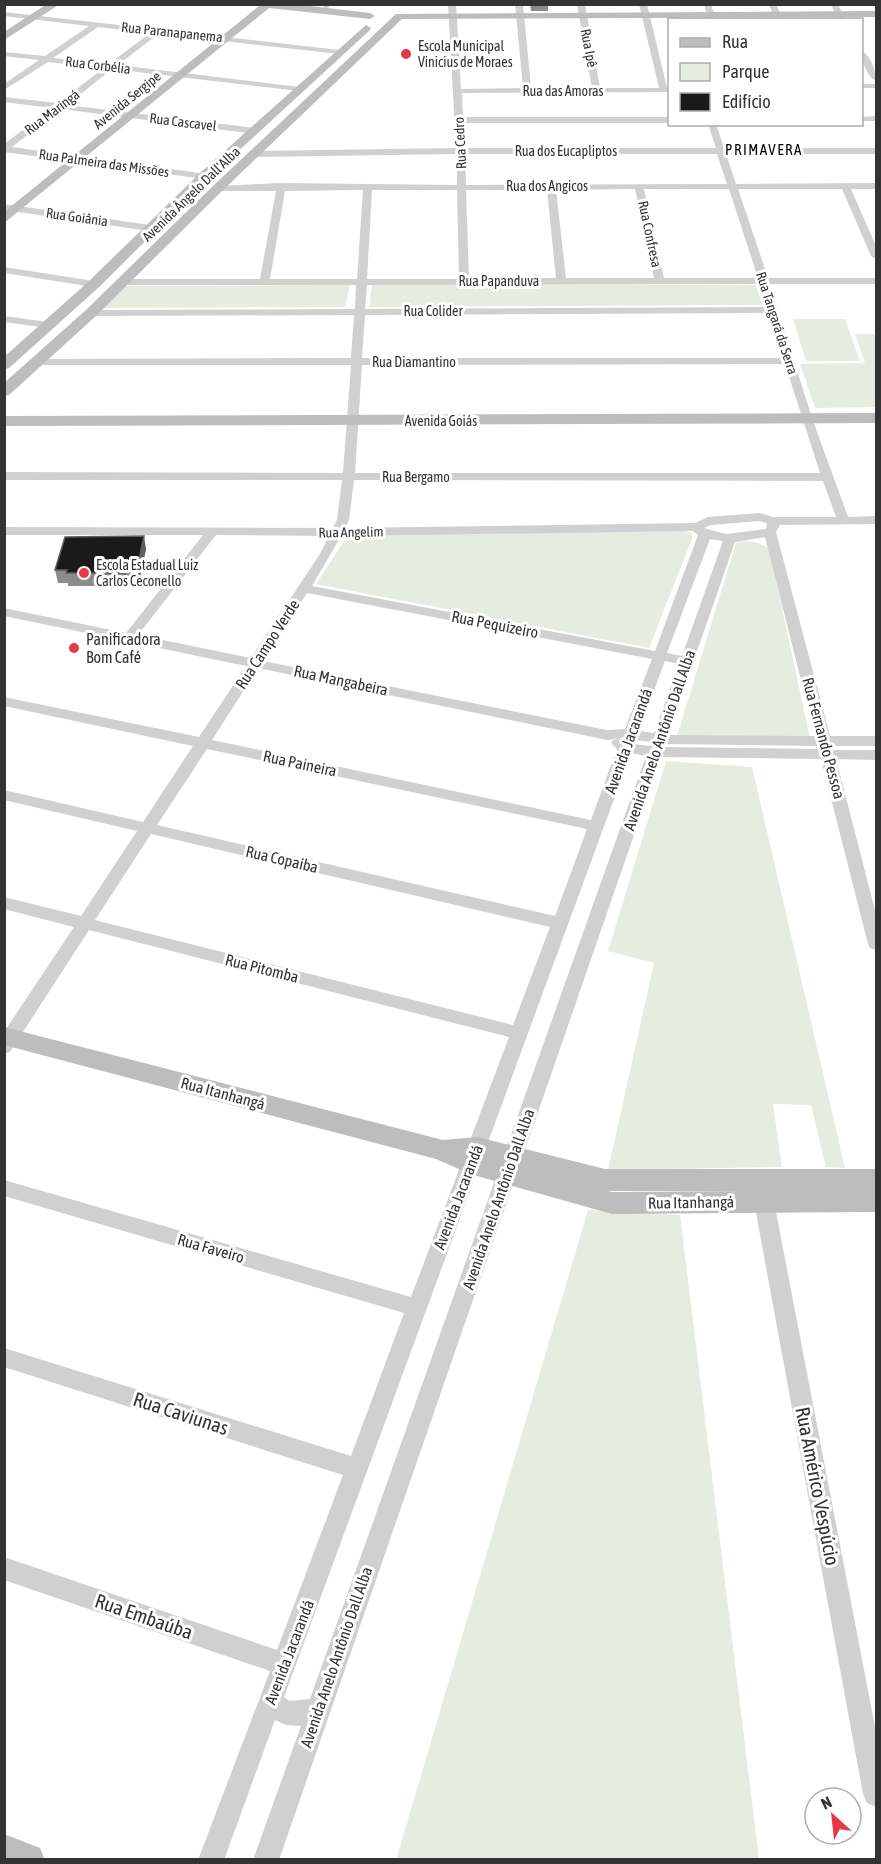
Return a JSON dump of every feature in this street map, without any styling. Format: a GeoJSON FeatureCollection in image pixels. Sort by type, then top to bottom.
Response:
{"type":"FeatureCollection","features":[{"type":"Feature","properties":{"kind":"street"},"geometry":{"type":"LineString","coordinates":[[4,38],[55,4]]}},
{"type":"Feature","properties":{"kind":"street"},"geometry":{"type":"LineString","coordinates":[[262,4],[374,14],[452,10],[644,10],[710,13],[876,14]]}},
{"type":"Feature","properties":{"kind":"street"},"geometry":{"type":"LineString","coordinates":[[308,4],[374,14]]}},
{"type":"Feature","properties":{"kind":"street","name":"Avenida Ângelo Dall'Alba"},"geometry":{"type":"LineString","coordinates":[[4,392],[91,313],[409,4]]}},
{"type":"Feature","properties":{"kind":"street","name":"Avenida Sergipe"},"geometry":{"type":"LineString","coordinates":[[4,219],[182,75],[224,38],[268,5]]}},
{"type":"Feature","properties":{"kind":"street","name":"Rua Cedro"},"geometry":{"type":"LineString","coordinates":[[452,10],[461,151],[464,281]]}},
{"type":"Feature","properties":{"kind":"street"},"geometry":{"type":"LineString","coordinates":[[519,10],[527,91]]}},
{"type":"Feature","properties":{"kind":"street","name":"Rua Ipê"},"geometry":{"type":"LineString","coordinates":[[582,10],[597,91]]}},
{"type":"Feature","properties":{"kind":"street"},"geometry":{"type":"LineString","coordinates":[[644,10],[667,90]]}},
{"type":"Feature","properties":{"kind":"street","name":"Rua Paranapanema"},"geometry":{"type":"LineString","coordinates":[[4,14],[339,52]]}},
{"type":"Feature","properties":{"kind":"street","name":"Avenida Ângelo Dall'Alba"},"geometry":{"type":"LineString","coordinates":[[4,365],[94,284],[204,176],[339,52],[374,14]]}},
{"type":"Feature","properties":{"kind":"street"},"geometry":{"type":"LineString","coordinates":[[4,88],[97,24]]}},
{"type":"Feature","properties":{"kind":"street","name":"Rua Maringá"},"geometry":{"type":"LineString","coordinates":[[4,149],[157,31]]}},
{"type":"Feature","properties":{"kind":"street","name":"Rua Corbélia"},"geometry":{"type":"LineString","coordinates":[[4,54],[299,89]]}},
{"type":"Feature","properties":{"kind":"street"},"geometry":{"type":"LineString","coordinates":[[863,56],[876,79]]}},
{"type":"Feature","properties":{"kind":"street","name":"Rua das Amoras"},"geometry":{"type":"LineString","coordinates":[[456,91],[667,90]]}},
{"type":"Feature","properties":{"kind":"street","name":"Rua Cascavel"},"geometry":{"type":"LineString","coordinates":[[4,99],[255,131]]}},
{"type":"Feature","properties":{"kind":"street"},"geometry":{"type":"LineString","coordinates":[[267,119],[278,119],[287,123]]}},
{"type":"Feature","properties":{"kind":"street"},"geometry":{"type":"LineString","coordinates":[[459,120],[668,120]]}},
{"type":"Feature","properties":{"kind":"street","name":"Rua Tangará da Serra"},"geometry":{"type":"LineString","coordinates":[[713,126],[774,310],[805,415],[843,520]]}},
{"type":"Feature","properties":{"kind":"street","name":"Rua Palmeira das Missões"},"geometry":{"type":"LineString","coordinates":[[4,149],[204,176]]}},
{"type":"Feature","properties":{"kind":"street"},"geometry":{"type":"LineString","coordinates":[[233,150],[241,154],[255,154]]}},
{"type":"Feature","properties":{"kind":"street","name":"Rua dos Eucapliptos"},"geometry":{"type":"LineString","coordinates":[[255,154],[461,151],[876,151]]}},
{"type":"Feature","properties":{"kind":"street"},"geometry":{"type":"LineString","coordinates":[[264,283],[281,186]]}},
{"type":"Feature","properties":{"kind":"street","name":"Rua dos Angicos"},"geometry":{"type":"LineString","coordinates":[[218,188],[281,186],[876,186]]}},
{"type":"Feature","properties":{"kind":"street","name":"Rua Campo Verde"},"geometry":{"type":"LineString","coordinates":[[7,1040],[304,588],[338,532],[343,520],[349,476],[358,311],[368,186]]}},
{"type":"Feature","properties":{"kind":"street"},"geometry":{"type":"LineString","coordinates":[[551,186],[561,281]]}},
{"type":"Feature","properties":{"kind":"street","name":"Rua Confresa"},"geometry":{"type":"LineString","coordinates":[[639,186],[660,281]]}},
{"type":"Feature","properties":{"kind":"street"},"geometry":{"type":"LineString","coordinates":[[845,186],[876,256]]}},
{"type":"Feature","properties":{"kind":"street","name":"Rua Goiânia"},"geometry":{"type":"LineString","coordinates":[[4,207],[150,228]]}},
{"type":"Feature","properties":{"kind":"street"},"geometry":{"type":"LineString","coordinates":[[4,270],[94,284]]}},
{"type":"Feature","properties":{"kind":"street","name":"Rua Papanduva"},"geometry":{"type":"LineString","coordinates":[[122,282],[876,281]]}},
{"type":"Feature","properties":{"kind":"street"},"geometry":{"type":"LineString","coordinates":[[73,303],[79,312],[91,313]]}},
{"type":"Feature","properties":{"kind":"street","name":"Rua Colider"},"geometry":{"type":"LineString","coordinates":[[91,313],[774,310]]}},
{"type":"Feature","properties":{"kind":"street"},"geometry":{"type":"LineString","coordinates":[[4,319],[48,325]]}},
{"type":"Feature","properties":{"kind":"street","name":"Rua Diamantino"},"geometry":{"type":"LineString","coordinates":[[37,362],[790,361]]}},
{"type":"Feature","properties":{"kind":"street","name":"Avenida Goiás"},"geometry":{"type":"LineString","coordinates":[[4,421],[876,413]]}},
{"type":"Feature","properties":{"kind":"street","name":"Avenida Goiás"},"geometry":{"type":"LineString","coordinates":[[4,415],[352,418]]}},
{"type":"Feature","properties":{"kind":"street","name":"Avenida Goiás"},"geometry":{"type":"LineString","coordinates":[[805,415],[876,418]]}},
{"type":"Feature","properties":{"kind":"street","name":"Rua Bergamo"},"geometry":{"type":"LineString","coordinates":[[4,476],[828,477]]}},
{"type":"Feature","properties":{"kind":"street"},"geometry":{"type":"LineString","coordinates":[[771,526],[760,517],[722,519],[708,521],[701,530],[730,538],[749,537],[771,526],[843,520],[876,520]]}},
{"type":"Feature","properties":{"kind":"street","name":"Rua Fernando Pessoa"},"geometry":{"type":"LineString","coordinates":[[771,526],[876,944]]}},
{"type":"Feature","properties":{"kind":"street","name":"Rua Angelim"},"geometry":{"type":"LineString","coordinates":[[4,531],[701,530]]}},
{"type":"Feature","properties":{"kind":"street","name":"Avenida Jacarandá"},"geometry":{"type":"LineString","coordinates":[[211,1860],[629,742],[701,530]]}},
{"type":"Feature","properties":{"kind":"street"},"geometry":{"type":"LineString","coordinates":[[130,637],[212,532]]}},
{"type":"Feature","properties":{"kind":"street","name":"Avenida Anelo Antônio Dall Alba"},"geometry":{"type":"LineString","coordinates":[[266,1860],[730,538]]}},
{"type":"Feature","properties":{"kind":"street","name":"Rua Pequizeiro"},"geometry":{"type":"LineString","coordinates":[[304,588],[686,661]]}},
{"type":"Feature","properties":{"kind":"street","name":"Rua Mangabeira"},"geometry":{"type":"LineString","coordinates":[[4,612],[607,735],[629,742]]}},
{"type":"Feature","properties":{"kind":"street","name":"Rua Paineira"},"geometry":{"type":"LineString","coordinates":[[4,701],[597,826]]}},
{"type":"Feature","properties":{"kind":"street"},"geometry":{"type":"LineString","coordinates":[[827,748],[876,741]]}},
{"type":"Feature","properties":{"kind":"street"},"geometry":{"type":"LineString","coordinates":[[629,742],[680,747],[827,748],[876,755]]}},
{"type":"Feature","properties":{"kind":"street","name":"Rua Copaíba"},"geometry":{"type":"LineString","coordinates":[[4,795],[560,923]]}},
{"type":"Feature","properties":{"kind":"street","name":"Rua Pitomba"},"geometry":{"type":"LineString","coordinates":[[4,903],[519,1033]]}},
{"type":"Feature","properties":{"kind":"street","name":"Rua Itanhangá"},"geometry":{"type":"LineString","coordinates":[[7,1040],[442,1150],[473,1155],[612,1203],[876,1180]]}},
{"type":"Feature","properties":{"kind":"street","name":"Rua Faveiro"},"geometry":{"type":"LineString","coordinates":[[4,1188],[417,1308]]}},
{"type":"Feature","properties":{"kind":"street","name":"Rua Itanhangá"},"geometry":{"type":"LineString","coordinates":[[761,1189],[876,1201]]}},
{"type":"Feature","properties":{"kind":"street","name":"Rua Américo Vespúcio"},"geometry":{"type":"LineString","coordinates":[[761,1189],[876,1794]]}},
{"type":"Feature","properties":{"kind":"street","name":"Rua Caviunas"},"geometry":{"type":"LineString","coordinates":[[4,1357],[357,1469]]}},
{"type":"Feature","properties":{"kind":"street","name":"Rua Embaúba"},"geometry":{"type":"LineString","coordinates":[[4,1568],[284,1664]]}},
{"type":"Feature","properties":{"kind":"street"},"geometry":{"type":"LineString","coordinates":[[271,1701],[281,1711],[291,1715],[308,1713],[318,1708]]}},
{"type":"Feature","properties":{"kind":"street"},"geometry":{"type":"LineString","coordinates":[[4,1851],[28,1860]]}},
{"type":"Feature","properties":{"kind":"green space"},"geometry":{"type":"Polygon","coordinates":[[[350,285],[345,307],[99,308],[122,286],[350,285]]]}},
{"type":"Feature","properties":{"kind":"green space"},"geometry":{"type":"Polygon","coordinates":[[[372,285],[756,285],[762,305],[369,307],[372,285]]]}},
{"type":"Feature","properties":{"kind":"green space"},"geometry":{"type":"Polygon","coordinates":[[[793,319],[845,319],[860,361],[806,361],[793,319]]]}},
{"type":"Feature","properties":{"kind":"green space"},"geometry":{"type":"Polygon","coordinates":[[[855,334],[876,334],[876,407],[815,408],[800,364],[865,363],[855,334]]]}},
{"type":"Feature","properties":{"kind":"green space"},"geometry":{"type":"Polygon","coordinates":[[[685,531],[692,533],[692,539],[649,648],[316,584],[348,535],[685,531]]]}},
{"type":"Feature","properties":{"kind":"green space"},"geometry":{"type":"Polygon","coordinates":[[[755,542],[769,548],[810,738],[677,736],[736,543],[755,542]]]}},
{"type":"Feature","properties":{"kind":"green space"},"geometry":{"type":"Polygon","coordinates":[[[666,761],[752,767],[845,1168],[826,1167],[811,1105],[773,1104],[782,1167],[608,1170],[654,963],[608,951],[666,761]]]}},
{"type":"Feature","properties":{"kind":"green space"},"geometry":{"type":"Polygon","coordinates":[[[588,1210],[680,1215],[759,1859],[396,1860],[588,1210]]]}},
{"type":"Feature","properties":{"kind":"building"},"geometry":{"type":"Polygon","coordinates":[[[144,536],[137,570],[125,570],[124,573],[66,573],[67,570],[55,570],[65,537],[144,536]]]}},
{"type":"Feature","properties":{"kind":"place","name":"Escola Municipal Vinicius de Moraes"},"geometry":{"type":"Point","coordinates":[406,54]}},
{"type":"Feature","properties":{"kind":"place","name":"Escola Estadual Luiz Carlos Ceconello"},"geometry":{"type":"Point","coordinates":[84,573]}},
{"type":"Feature","properties":{"kind":"place","name":"Panificadora Bom Café"},"geometry":{"type":"Point","coordinates":[74,648]}},
{"type":"Feature","properties":{"kind":"district","name":"PRIMAVERA"},"geometry":{"type":"Point","coordinates":[764,149]}}]}
